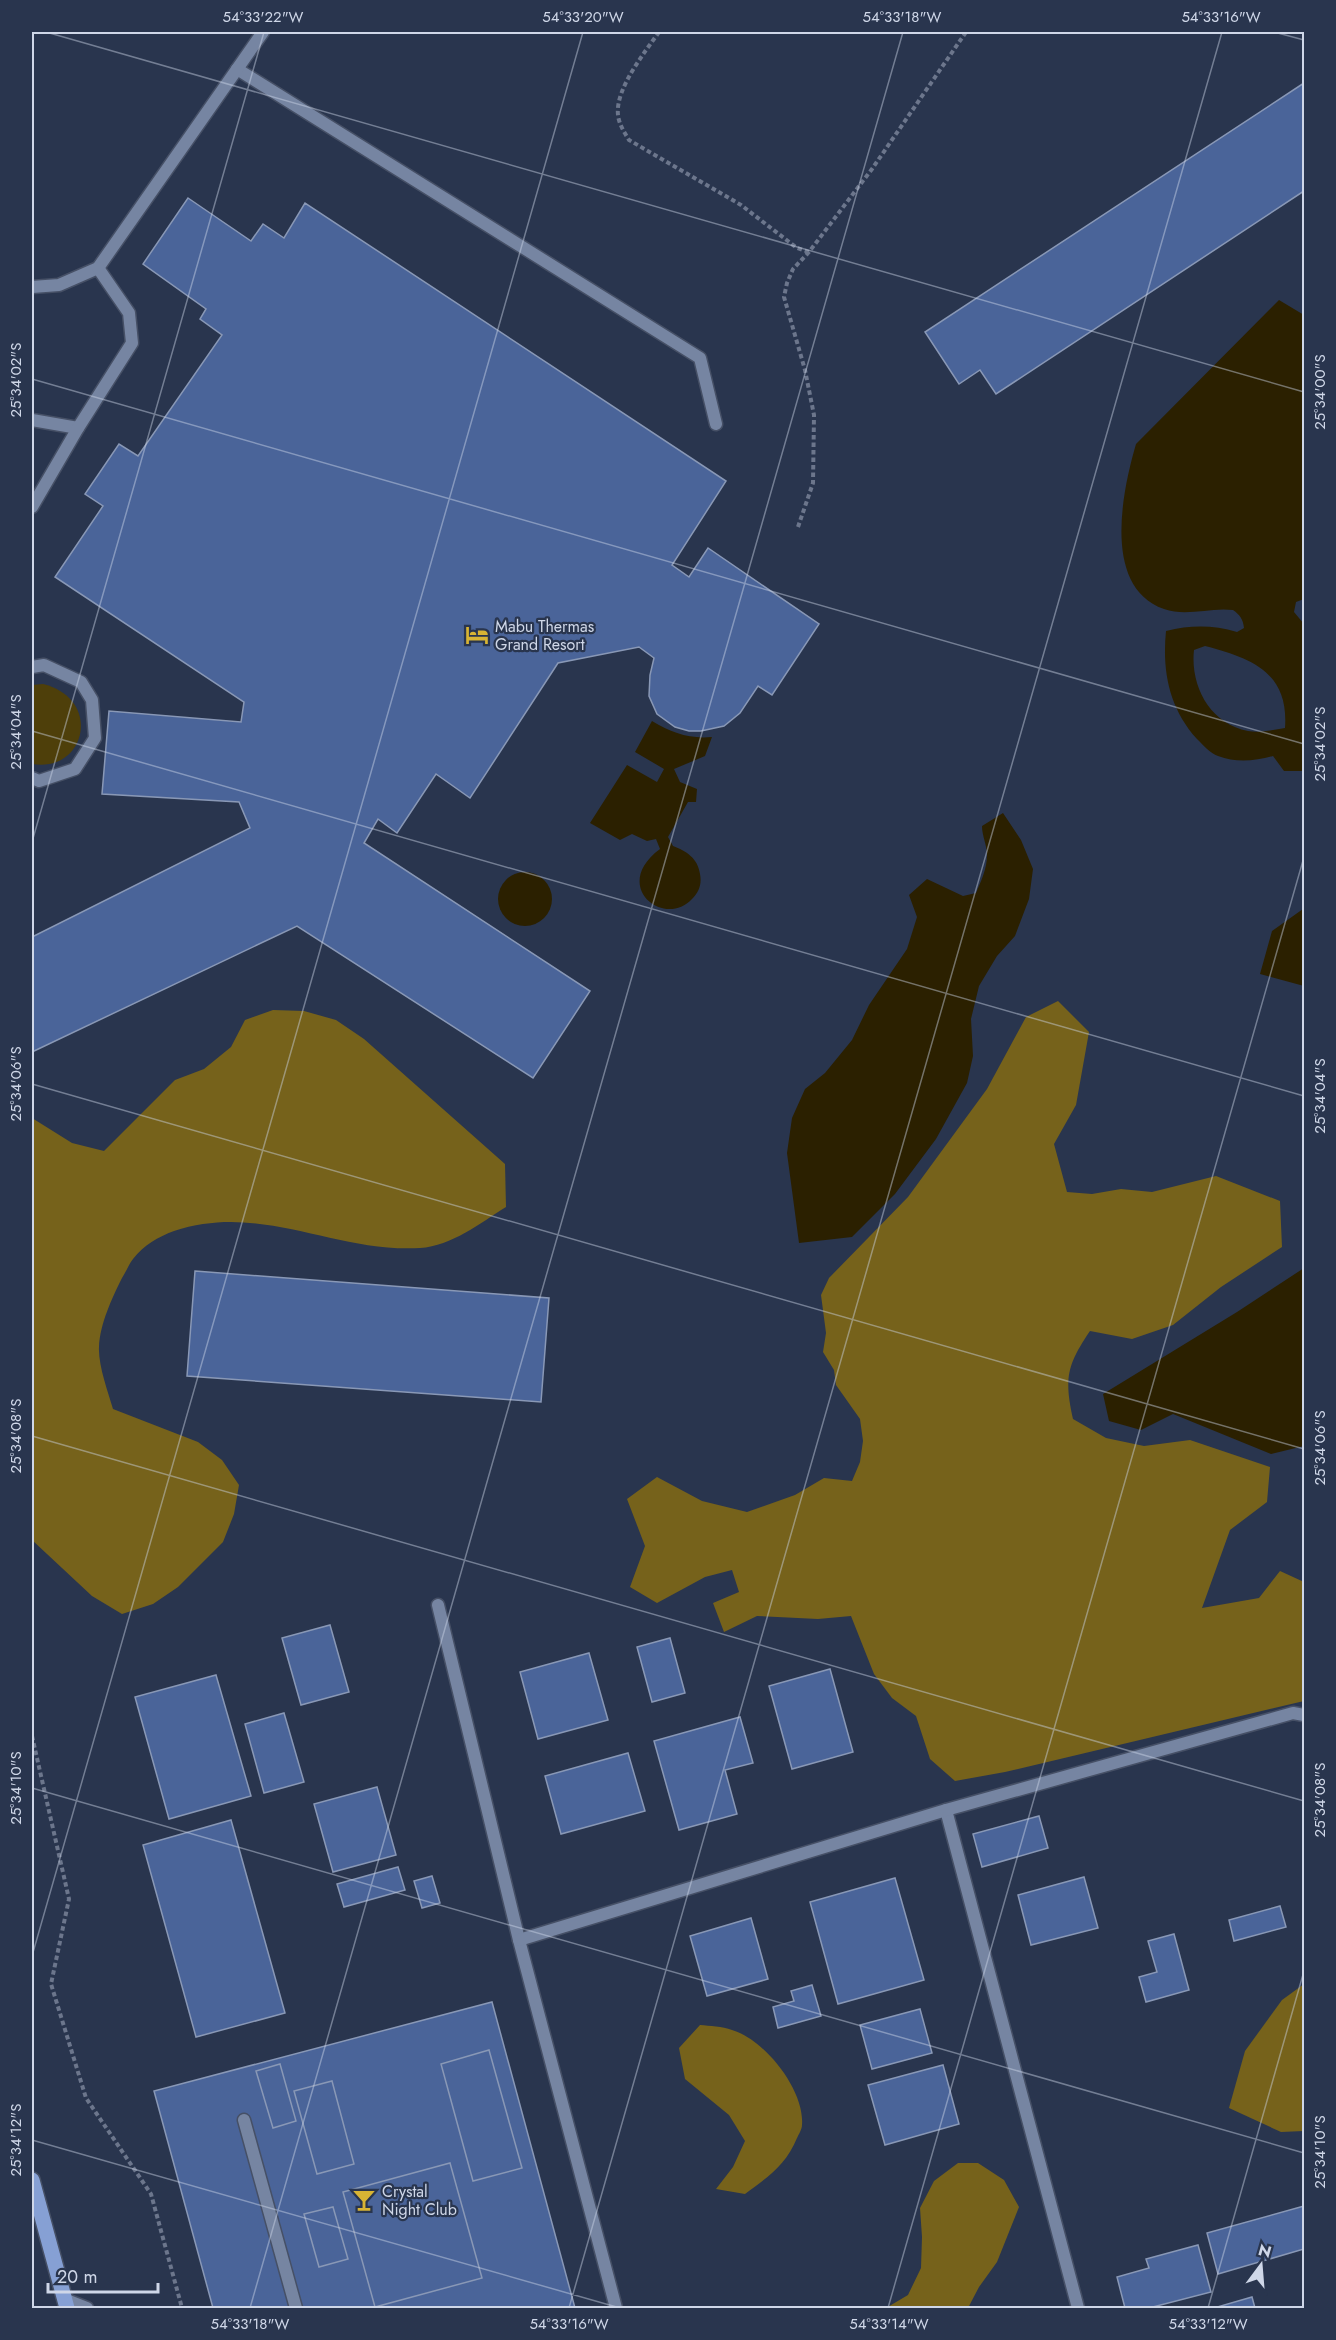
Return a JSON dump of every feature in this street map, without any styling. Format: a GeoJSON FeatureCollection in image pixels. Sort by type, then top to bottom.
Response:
{"type":"FeatureCollection","features":[{"type":"Feature","properties":{"kind":"main road"},"geometry":{"type":"LineString","coordinates":[[32,2180],[66,2304]]}},
{"type":"Feature","properties":{"kind":"street"},"geometry":{"type":"LineString","coordinates":[[32,287],[59,285],[98,268],[263,32]]}},
{"type":"Feature","properties":{"kind":"street"},"geometry":{"type":"LineString","coordinates":[[237,69],[700,358],[716,424]]}},
{"type":"Feature","properties":{"kind":"street"},"geometry":{"type":"LineString","coordinates":[[32,507],[78,428],[132,343],[129,313],[98,268]]}},
{"type":"Feature","properties":{"kind":"street"},"geometry":{"type":"LineString","coordinates":[[32,420],[78,428]]}},
{"type":"Feature","properties":{"kind":"street"},"geometry":{"type":"LineString","coordinates":[[32,667],[44,665],[81,682],[93,700],[95,738],[75,769],[39,781],[32,778]]}},
{"type":"Feature","properties":{"kind":"street"},"geometry":{"type":"LineString","coordinates":[[438,1605],[519,1941],[616,2308]]}},
{"type":"Feature","properties":{"kind":"street"},"geometry":{"type":"LineString","coordinates":[[519,1941],[946,1810],[1293,1713],[1305,1715]]}},
{"type":"Feature","properties":{"kind":"street"},"geometry":{"type":"LineString","coordinates":[[946,1810],[1078,2308]]}},
{"type":"Feature","properties":{"kind":"street"},"geometry":{"type":"LineString","coordinates":[[244,2120],[296,2308]]}},
{"type":"Feature","properties":{"kind":"street"},"geometry":{"type":"LineString","coordinates":[[66,2304],[87,2308]]}},
{"type":"Feature","properties":{"kind":"path"},"geometry":{"type":"LineString","coordinates":[[659,32],[624,87],[620,99],[618,113],[621,126],[629,140],[741,205],[797,248],[809,252]]}},
{"type":"Feature","properties":{"kind":"path"},"geometry":{"type":"LineString","coordinates":[[798,527],[813,483],[814,416],[805,370],[784,297],[787,283],[793,269],[809,252],[872,169],[966,32]]}},
{"type":"Feature","properties":{"kind":"path"},"geometry":{"type":"LineString","coordinates":[[32,1736],[69,1899],[51,1984],[86,2098],[151,2194],[182,2308]]}},
{"type":"Feature","properties":{"kind":"shaded area"},"geometry":{"type":"Polygon","coordinates":[[[1279,300],[1304,315],[1304,599],[1296,602],[1294,612],[1304,624],[1304,771],[1284,771],[1273,756],[1232,760],[1218,756],[1197,739],[1180,715],[1167,675],[1166,631],[1202,627],[1237,632],[1244,628],[1244,625],[1233,610],[1181,612],[1164,609],[1144,598],[1132,581],[1124,560],[1122,512],[1136,444],[1279,300]],[[1205,646],[1194,650],[1195,677],[1199,690],[1213,712],[1235,727],[1248,731],[1285,728],[1285,709],[1281,693],[1274,681],[1252,662],[1205,646]]]}},
{"type":"Feature","properties":{"kind":"shaded area"},"geometry":{"type":"Polygon","coordinates":[[[43,684],[62,692],[74,704],[80,718],[80,733],[75,747],[65,757],[50,764],[32,764],[32,685],[43,684]]]}},
{"type":"Feature","properties":{"kind":"shaded area"},"geometry":{"type":"Polygon","coordinates":[[[652,721],[681,734],[712,737],[705,756],[674,769],[680,782],[697,789],[696,802],[688,802],[668,837],[673,846],[694,859],[699,868],[701,881],[692,899],[681,907],[668,909],[656,906],[647,899],[641,889],[640,877],[646,863],[660,849],[656,839],[647,841],[632,834],[620,840],[590,823],[627,765],[657,782],[664,769],[635,752],[652,721]]]}},
{"type":"Feature","properties":{"kind":"shaded area"},"geometry":{"type":"Polygon","coordinates":[[[1003,813],[1021,840],[1033,869],[1029,899],[1015,936],[997,956],[979,986],[971,1019],[973,1056],[967,1083],[936,1139],[895,1194],[852,1237],[799,1243],[787,1153],[792,1118],[805,1089],[825,1073],[852,1040],[869,1005],[907,949],[917,917],[909,895],[927,879],[963,896],[976,893],[987,860],[982,826],[1003,813]]]}},
{"type":"Feature","properties":{"kind":"shaded area"},"geometry":{"type":"Polygon","coordinates":[[[525,872],[535,874],[544,880],[550,889],[552,899],[550,909],[544,918],[535,924],[525,926],[515,924],[506,918],[500,909],[498,899],[500,889],[506,880],[515,874],[525,872]]]}},
{"type":"Feature","properties":{"kind":"shaded area"},"geometry":{"type":"Polygon","coordinates":[[[1304,898],[1304,986],[1260,974],[1272,931],[1303,909],[1304,898]]]}},
{"type":"Feature","properties":{"kind":"shaded area"},"geometry":{"type":"Polygon","coordinates":[[[1058,1001],[1089,1032],[1076,1105],[1054,1144],[1067,1192],[1092,1194],[1121,1189],[1152,1192],[1216,1176],[1280,1201],[1282,1247],[1221,1287],[1173,1325],[1132,1339],[1090,1331],[1076,1353],[1068,1382],[1073,1419],[1106,1438],[1144,1446],[1190,1440],[1270,1467],[1267,1502],[1230,1530],[1202,1608],[1259,1598],[1280,1571],[1304,1582],[1304,1701],[1005,1772],[955,1781],[930,1759],[916,1716],[892,1698],[874,1674],[851,1616],[818,1619],[757,1616],[724,1632],[713,1603],[739,1592],[732,1570],[705,1577],[657,1603],[630,1587],[645,1546],[627,1499],[657,1477],[702,1501],[747,1512],[795,1495],[824,1478],[852,1481],[860,1462],[863,1441],[860,1419],[836,1385],[834,1370],[823,1352],[826,1333],[821,1295],[829,1278],[908,1197],[987,1089],[1026,1017],[1058,1001]]]}},
{"type":"Feature","properties":{"kind":"shaded area"},"geometry":{"type":"Polygon","coordinates":[[[273,1010],[304,1011],[336,1020],[364,1039],[505,1164],[506,1207],[454,1238],[420,1248],[388,1248],[268,1225],[237,1222],[206,1224],[174,1231],[152,1242],[137,1254],[114,1294],[100,1338],[100,1362],[113,1409],[198,1442],[222,1460],[239,1485],[234,1514],[223,1542],[178,1587],[153,1604],[122,1614],[92,1596],[32,1540],[32,1118],[72,1143],[104,1151],[175,1080],[204,1069],[231,1047],[245,1020],[273,1010]]]}},
{"type":"Feature","properties":{"kind":"shaded area"},"geometry":{"type":"Polygon","coordinates":[[[1304,1268],[1304,1446],[1271,1454],[1173,1414],[1141,1430],[1109,1421],[1103,1394],[1304,1268]]]}},
{"type":"Feature","properties":{"kind":"shaded area"},"geometry":{"type":"Polygon","coordinates":[[[1304,1984],[1304,2131],[1281,2132],[1229,2108],[1245,2051],[1282,2000],[1304,1984]]]}},
{"type":"Feature","properties":{"kind":"shaded area"},"geometry":{"type":"Polygon","coordinates":[[[700,2025],[728,2029],[744,2035],[757,2044],[769,2055],[790,2082],[801,2111],[802,2128],[787,2156],[769,2176],[745,2194],[716,2189],[733,2167],[745,2141],[729,2115],[685,2079],[679,2048],[700,2025]]]}},
{"type":"Feature","properties":{"kind":"shaded area"},"geometry":{"type":"Polygon","coordinates":[[[958,2163],[978,2163],[1004,2180],[1019,2207],[997,2262],[979,2287],[968,2308],[886,2308],[908,2295],[921,2268],[920,2208],[934,2181],[958,2163]]]}},
{"type":"Feature","properties":{"kind":"building"},"geometry":{"type":"Polygon","coordinates":[[[1304,83],[1304,191],[996,394],[980,370],[959,384],[925,332],[1304,83]]]}},
{"type":"Feature","properties":{"kind":"building","name":"Mabu Thermas Grand Resort"},"geometry":{"type":"Polygon","coordinates":[[[188,198],[251,241],[263,224],[284,238],[305,203],[726,481],[672,565],[689,577],[708,548],[819,624],[772,695],[758,686],[740,713],[724,726],[701,731],[689,731],[675,727],[657,714],[649,696],[654,658],[639,647],[558,663],[470,798],[436,774],[397,833],[378,819],[364,843],[590,991],[533,1078],[297,926],[32,1052],[32,937],[250,828],[239,802],[102,794],[109,711],[241,722],[244,702],[55,577],[103,506],[85,494],[119,444],[138,456],[222,335],[200,319],[206,309],[143,264],[188,198]]]}},
{"type":"Feature","properties":{"kind":"building"},"geometry":{"type":"Polygon","coordinates":[[[195,1271],[549,1298],[541,1402],[187,1376],[195,1271]]]}},
{"type":"Feature","properties":{"kind":"building"},"geometry":{"type":"Polygon","coordinates":[[[330,1625],[349,1692],[301,1705],[282,1638],[330,1625]]]}},
{"type":"Feature","properties":{"kind":"building"},"geometry":{"type":"Polygon","coordinates":[[[670,1638],[685,1693],[652,1702],[637,1647],[670,1638]]]}},
{"type":"Feature","properties":{"kind":"building"},"geometry":{"type":"Polygon","coordinates":[[[589,1653],[608,1720],[538,1739],[520,1672],[589,1653]]]}},
{"type":"Feature","properties":{"kind":"building"},"geometry":{"type":"Polygon","coordinates":[[[830,1669],[853,1752],[792,1769],[769,1686],[830,1669]]]}},
{"type":"Feature","properties":{"kind":"building"},"geometry":{"type":"Polygon","coordinates":[[[216,1675],[251,1796],[169,1819],[135,1697],[216,1675]]]}},
{"type":"Feature","properties":{"kind":"building"},"geometry":{"type":"Polygon","coordinates":[[[284,1713],[304,1782],[264,1793],[245,1724],[284,1713]]]}},
{"type":"Feature","properties":{"kind":"building"},"geometry":{"type":"Polygon","coordinates":[[[740,1717],[753,1763],[725,1770],[737,1814],[679,1830],[654,1741],[740,1717]]]}},
{"type":"Feature","properties":{"kind":"building"},"geometry":{"type":"Polygon","coordinates":[[[628,1753],[645,1811],[561,1834],[545,1776],[628,1753]]]}},
{"type":"Feature","properties":{"kind":"building"},"geometry":{"type":"Polygon","coordinates":[[[377,1787],[396,1855],[333,1872],[314,1804],[377,1787]]]}},
{"type":"Feature","properties":{"kind":"building"},"geometry":{"type":"Polygon","coordinates":[[[1039,1816],[1048,1848],[982,1867],[973,1834],[1039,1816]]]}},
{"type":"Feature","properties":{"kind":"building"},"geometry":{"type":"Polygon","coordinates":[[[231,1820],[285,2013],[196,2037],[143,1845],[231,1820]]]}},
{"type":"Feature","properties":{"kind":"building"},"geometry":{"type":"Polygon","coordinates":[[[398,1867],[405,1890],[344,1907],[337,1884],[398,1867]]]}},
{"type":"Feature","properties":{"kind":"building"},"geometry":{"type":"Polygon","coordinates":[[[432,1876],[440,1903],[422,1908],[414,1881],[432,1876]]]}},
{"type":"Feature","properties":{"kind":"building"},"geometry":{"type":"Polygon","coordinates":[[[1084,1877],[1098,1928],[1031,1945],[1018,1895],[1084,1877]]]}},
{"type":"Feature","properties":{"kind":"building"},"geometry":{"type":"Polygon","coordinates":[[[895,1878],[924,1980],[838,2004],[810,1902],[895,1878]]]}},
{"type":"Feature","properties":{"kind":"building"},"geometry":{"type":"Polygon","coordinates":[[[1280,1906],[1286,1927],[1234,1941],[1229,1920],[1280,1906]]]}},
{"type":"Feature","properties":{"kind":"building"},"geometry":{"type":"Polygon","coordinates":[[[751,1918],[768,1979],[707,1996],[690,1936],[751,1918]]]}},
{"type":"Feature","properties":{"kind":"building"},"geometry":{"type":"Polygon","coordinates":[[[1174,1934],[1189,1990],[1146,2002],[1139,1977],[1157,1972],[1148,1941],[1174,1934]]]}},
{"type":"Feature","properties":{"kind":"building"},"geometry":{"type":"Polygon","coordinates":[[[812,1985],[821,2016],[778,2028],[773,2007],[794,2001],[791,1991],[812,1985]]]}},
{"type":"Feature","properties":{"kind":"building","name":"Crystal Night Club"},"geometry":{"type":"Polygon","coordinates":[[[492,2002],[575,2308],[213,2308],[154,2091],[492,2002]]]}},
{"type":"Feature","properties":{"kind":"building"},"geometry":{"type":"Polygon","coordinates":[[[920,2009],[932,2053],[872,2069],[860,2025],[920,2009]]]}},
{"type":"Feature","properties":{"kind":"building"},"geometry":{"type":"Polygon","coordinates":[[[489,2050],[522,2168],[473,2181],[441,2064],[489,2050]]]}},
{"type":"Feature","properties":{"kind":"building"},"geometry":{"type":"Polygon","coordinates":[[[280,2064],[296,2121],[273,2128],[256,2071],[280,2064]]]}},
{"type":"Feature","properties":{"kind":"building"},"geometry":{"type":"Polygon","coordinates":[[[943,2065],[959,2124],[885,2145],[868,2085],[943,2065]]]}},
{"type":"Feature","properties":{"kind":"building"},"geometry":{"type":"Polygon","coordinates":[[[332,2081],[354,2164],[317,2174],[294,2091],[332,2081]]]}},
{"type":"Feature","properties":{"kind":"building"},"geometry":{"type":"Polygon","coordinates":[[[450,2163],[482,2278],[375,2307],[343,2192],[450,2163]]]}},
{"type":"Feature","properties":{"kind":"building"},"geometry":{"type":"Polygon","coordinates":[[[1304,2206],[1304,2249],[1218,2274],[1207,2233],[1304,2206]]]}},
{"type":"Feature","properties":{"kind":"building"},"geometry":{"type":"Polygon","coordinates":[[[333,2207],[348,2259],[319,2267],[304,2214],[333,2207]]]}},
{"type":"Feature","properties":{"kind":"building"},"geometry":{"type":"Polygon","coordinates":[[[1198,2245],[1211,2292],[1149,2308],[1125,2308],[1117,2277],[1149,2268],[1146,2259],[1198,2245]]]}},
{"type":"Feature","properties":{"kind":"building"},"geometry":{"type":"Polygon","coordinates":[[[1252,2297],[1255,2308],[1217,2307],[1252,2297]]]}},
{"type":"Feature","properties":{"kind":"place","name":"Mabu Thermas Grand Resort"},"geometry":{"type":"Point","coordinates":[477,635]}},
{"type":"Feature","properties":{"kind":"place","name":"Crystal Night Club"},"geometry":{"type":"Point","coordinates":[364,2200]}}]}
